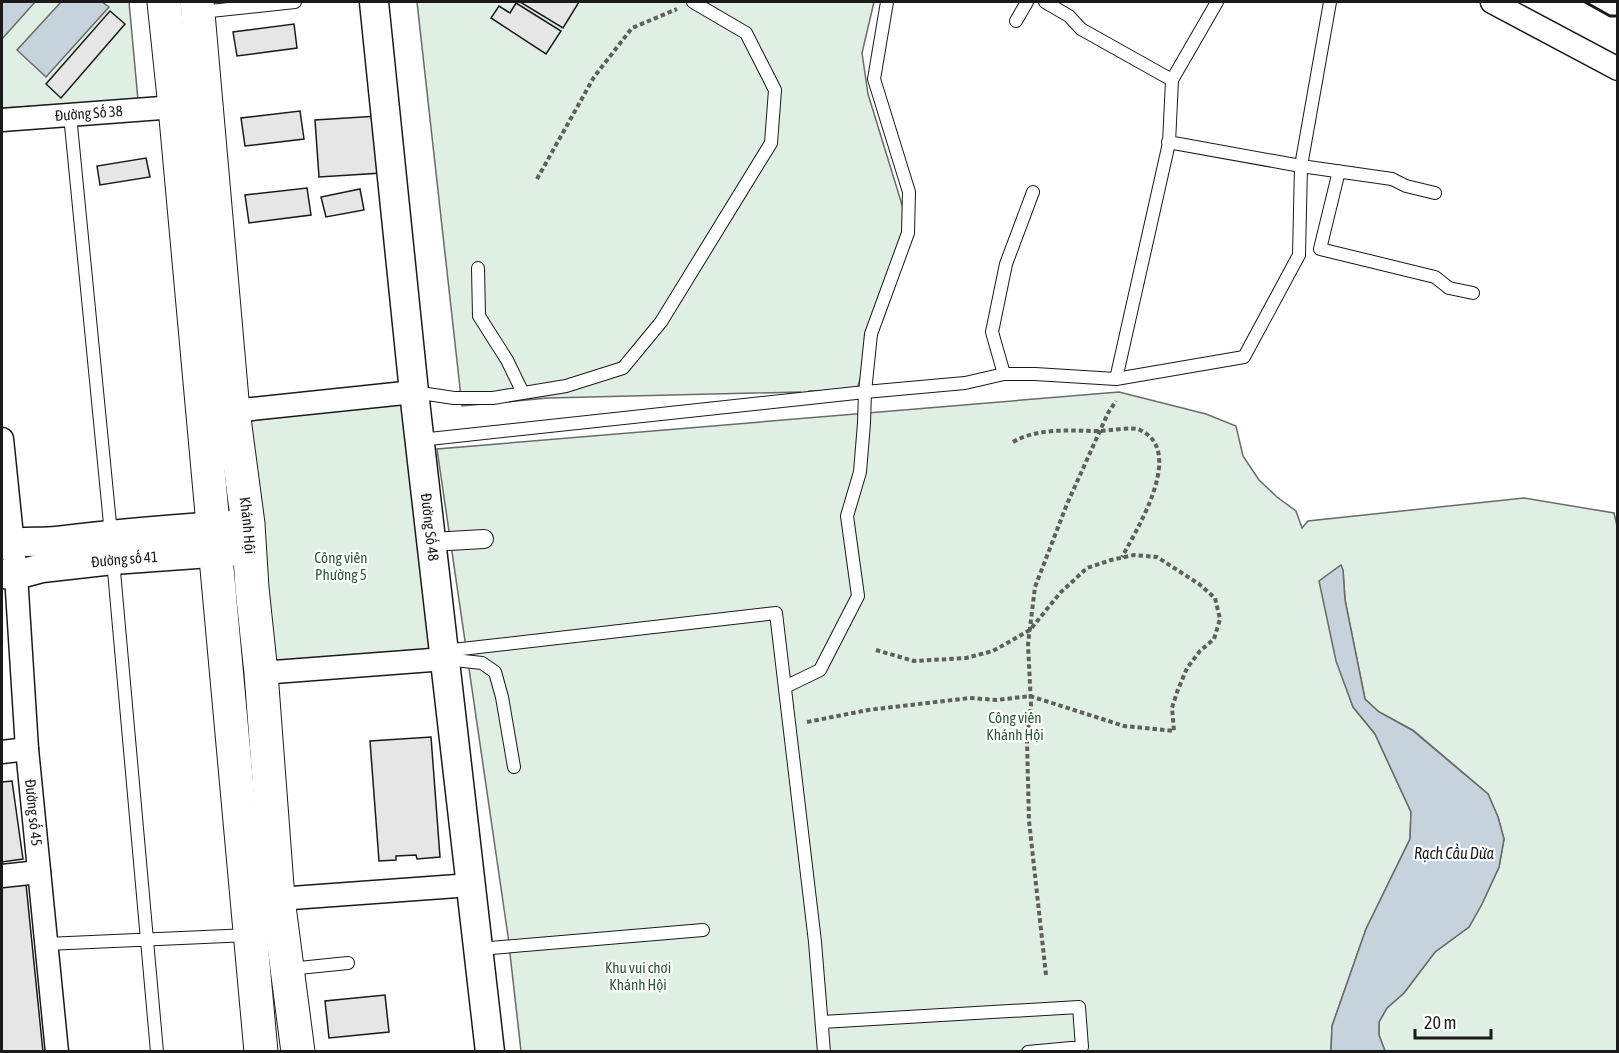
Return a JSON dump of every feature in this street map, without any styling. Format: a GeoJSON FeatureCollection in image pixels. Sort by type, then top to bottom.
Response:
{"type":"FeatureCollection","features":[{"type":"Feature","properties":{"kind":"main road"},"geometry":{"type":"LineString","coordinates":[[164,2],[176,107],[261,1052]]}},
{"type":"Feature","properties":{"kind":"main road","name":"Khánh Hội"},"geometry":{"type":"LineString","coordinates":[[198,7],[233,411],[249,537],[279,898],[298,1052]]}},
{"type":"Feature","properties":{"kind":"street","name":"Đường Số 48"},"geometry":{"type":"LineString","coordinates":[[374,2],[414,392],[490,1052]]}},
{"type":"Feature","properties":{"kind":"street"},"geometry":{"type":"LineString","coordinates":[[1492,2],[1617,70]]}},
{"type":"Feature","properties":{"kind":"street","name":"Đường Số 38"},"geometry":{"type":"LineString","coordinates":[[2,120],[176,107]]}},
{"type":"Feature","properties":{"kind":"street"},"geometry":{"type":"LineString","coordinates":[[233,411],[414,392]]}},
{"type":"Feature","properties":{"kind":"street"},"geometry":{"type":"LineString","coordinates":[[2,439],[9,574]]}},
{"type":"Feature","properties":{"kind":"street","name":"Đường số 41"},"geometry":{"type":"LineString","coordinates":[[7,544],[39,543],[112,547],[249,537]]}},
{"type":"Feature","properties":{"kind":"street"},"geometry":{"type":"LineString","coordinates":[[431,542],[484,539]]}},
{"type":"Feature","properties":{"kind":"street","name":"Đường số 41"},"geometry":{"type":"LineString","coordinates":[[9,574],[42,568],[112,547]]}},
{"type":"Feature","properties":{"kind":"street","name":"Đường số 45"},"geometry":{"type":"LineString","coordinates":[[9,574],[57,1052]]}},
{"type":"Feature","properties":{"kind":"street"},"geometry":{"type":"LineString","coordinates":[[261,673],[445,655]]}},
{"type":"Feature","properties":{"kind":"street"},"geometry":{"type":"LineString","coordinates":[[2,752],[27,749]]}},
{"type":"Feature","properties":{"kind":"street"},"geometry":{"type":"LineString","coordinates":[[2,876],[39,872]]}},
{"type":"Feature","properties":{"kind":"street"},"geometry":{"type":"LineString","coordinates":[[279,898],[471,885]]}},
{"type":"Feature","properties":{"kind":"lane"},"geometry":{"type":"LineString","coordinates":[[198,7],[295,2]]}},
{"type":"Feature","properties":{"kind":"lane"},"geometry":{"type":"LineString","coordinates":[[414,392],[453,398],[493,398],[566,386],[623,368],[661,322],[771,143],[775,90],[746,33],[694,2]]}},
{"type":"Feature","properties":{"kind":"lane"},"geometry":{"type":"LineString","coordinates":[[785,687],[820,670],[858,596],[847,516],[860,472],[864,392],[871,334],[908,233],[909,192],[874,79],[887,2]]}},
{"type":"Feature","properties":{"kind":"lane"},"geometry":{"type":"LineString","coordinates":[[1016,21],[1027,2]]}},
{"type":"Feature","properties":{"kind":"lane"},"geometry":{"type":"LineString","coordinates":[[1045,2],[1069,16],[1081,29],[1172,80]]}},
{"type":"Feature","properties":{"kind":"lane"},"geometry":{"type":"LineString","coordinates":[[1116,379],[1169,142],[1172,80],[1217,2]]}},
{"type":"Feature","properties":{"kind":"lane"},"geometry":{"type":"LineString","coordinates":[[420,440],[965,383],[1004,374],[1116,379],[1244,357],[1299,255],[1301,166],[1330,2]]}},
{"type":"Feature","properties":{"kind":"lane"},"geometry":{"type":"LineString","coordinates":[[70,115],[112,547],[157,1052]]}},
{"type":"Feature","properties":{"kind":"lane"},"geometry":{"type":"LineString","coordinates":[[1169,142],[1301,166],[1392,179],[1407,186],[1435,193]]}},
{"type":"Feature","properties":{"kind":"lane"},"geometry":{"type":"LineString","coordinates":[[1339,171],[1320,249],[1434,278],[1449,288],[1473,293]]}},
{"type":"Feature","properties":{"kind":"lane"},"geometry":{"type":"LineString","coordinates":[[1004,374],[992,332],[1006,264],[1033,192]]}},
{"type":"Feature","properties":{"kind":"lane"},"geometry":{"type":"LineString","coordinates":[[478,268],[479,316],[507,360],[523,393]]}},
{"type":"Feature","properties":{"kind":"lane"},"geometry":{"type":"LineString","coordinates":[[445,655],[776,613],[815,942],[824,1052]]}},
{"type":"Feature","properties":{"kind":"lane"},"geometry":{"type":"LineString","coordinates":[[445,655],[482,663],[495,672],[502,697],[514,767]]}},
{"type":"Feature","properties":{"kind":"lane"},"geometry":{"type":"LineString","coordinates":[[479,949],[703,930]]}},
{"type":"Feature","properties":{"kind":"lane"},"geometry":{"type":"LineString","coordinates":[[46,944],[250,935]]}},
{"type":"Feature","properties":{"kind":"lane"},"geometry":{"type":"LineString","coordinates":[[288,969],[348,963]]}},
{"type":"Feature","properties":{"kind":"lane"},"geometry":{"type":"LineString","coordinates":[[822,1022],[1079,1007],[1082,1047],[1028,1052]]}},
{"type":"Feature","properties":{"kind":"path"},"geometry":{"type":"LineString","coordinates":[[537,179],[594,77],[632,28],[694,2]]}},
{"type":"Feature","properties":{"kind":"path"},"geometry":{"type":"LineString","coordinates":[[1046,975],[1029,821],[1028,644],[1035,587],[1067,504],[1116,401]]}},
{"type":"Feature","properties":{"kind":"path"},"geometry":{"type":"LineString","coordinates":[[1013,442],[1043,432],[1139,429],[1153,439],[1159,456],[1159,476],[1144,514],[1122,558]]}},
{"type":"Feature","properties":{"kind":"path"},"geometry":{"type":"LineString","coordinates":[[789,725],[868,710],[970,698],[997,700],[1030,696],[1124,726],[1174,731],[1172,708],[1187,668],[1200,651],[1214,639],[1220,619],[1215,598],[1199,584],[1157,557],[1134,555],[1087,568],[1060,593],[1030,630],[993,651],[966,658],[914,661],[876,651]]}},
{"type":"Feature","properties":{"kind":"green space"},"geometry":{"type":"Polygon","coordinates":[[[2,2],[129,2],[138,100],[2,108],[2,2]]]}},
{"type":"Feature","properties":{"kind":"green space"},"geometry":{"type":"Polygon","coordinates":[[[417,2],[874,2],[862,53],[868,94],[903,208],[902,249],[877,316],[857,390],[809,391],[807,395],[800,392],[548,398],[462,406],[417,2]]]}},
{"type":"Feature","properties":{"kind":"green space","name":"Công viên Khánh Hội"},"geometry":{"type":"Polygon","coordinates":[[[1119,392],[1206,414],[1236,426],[1243,456],[1259,480],[1296,511],[1302,528],[1308,521],[1524,498],[1614,513],[1618,530],[1617,1051],[1385,1051],[1379,1035],[1379,1022],[1387,1008],[1404,993],[1435,952],[1469,927],[1499,867],[1504,839],[1488,794],[1413,730],[1379,712],[1365,699],[1345,600],[1343,570],[1348,692],[1353,707],[1375,734],[1411,812],[1410,839],[1366,929],[1332,1026],[1331,1051],[521,1051],[508,936],[437,449],[1119,392]]]}},
{"type":"Feature","properties":{"kind":"green space","name":"Công viên Phường 5"},"geometry":{"type":"Polygon","coordinates":[[[408,402],[438,649],[265,663],[239,422],[408,402]]]}},
{"type":"Feature","properties":{"kind":"water"},"geometry":{"type":"Polygon","coordinates":[[[2,2],[35,2],[2,39],[2,2]]]}},
{"type":"Feature","properties":{"kind":"water"},"geometry":{"type":"Polygon","coordinates":[[[61,2],[102,2],[109,7],[46,77],[17,50],[61,2]]]}},
{"type":"Feature","properties":{"kind":"water","name":"Rạch Cầu Dừa"},"geometry":{"type":"Polygon","coordinates":[[[1341,565],[1345,600],[1365,699],[1379,712],[1412,730],[1488,794],[1504,839],[1499,867],[1469,927],[1435,952],[1404,993],[1387,1008],[1379,1022],[1379,1035],[1385,1051],[1331,1051],[1332,1026],[1366,929],[1410,839],[1411,812],[1375,734],[1353,707],[1336,661],[1319,581],[1341,565]]]}},
{"type":"Feature","properties":{"kind":"building"},"geometry":{"type":"Polygon","coordinates":[[[520,2],[579,2],[563,28],[520,2]]]}},
{"type":"Feature","properties":{"kind":"building"},"geometry":{"type":"Polygon","coordinates":[[[516,3],[561,31],[546,54],[491,18],[499,6],[510,13],[516,3]]]}},
{"type":"Feature","properties":{"kind":"building"},"geometry":{"type":"Polygon","coordinates":[[[110,11],[125,24],[61,98],[46,84],[110,11]]]}},
{"type":"Feature","properties":{"kind":"building"},"geometry":{"type":"Polygon","coordinates":[[[294,24],[297,48],[237,56],[233,32],[294,24]]]}},
{"type":"Feature","properties":{"kind":"building"},"geometry":{"type":"Polygon","coordinates":[[[300,111],[304,139],[245,146],[241,118],[300,111]]]}},
{"type":"Feature","properties":{"kind":"building"},"geometry":{"type":"Polygon","coordinates":[[[378,116],[382,173],[319,177],[315,120],[378,116]]]}},
{"type":"Feature","properties":{"kind":"building"},"geometry":{"type":"Polygon","coordinates":[[[146,158],[150,177],[100,185],[97,166],[146,158]]]}},
{"type":"Feature","properties":{"kind":"building"},"geometry":{"type":"Polygon","coordinates":[[[307,188],[311,215],[249,223],[245,195],[307,188]]]}},
{"type":"Feature","properties":{"kind":"building"},"geometry":{"type":"Polygon","coordinates":[[[360,189],[364,210],[326,217],[321,197],[360,189]]]}},
{"type":"Feature","properties":{"kind":"building"},"geometry":{"type":"Polygon","coordinates":[[[431,737],[440,857],[417,859],[416,855],[396,856],[396,860],[379,861],[370,741],[431,737]]]}},
{"type":"Feature","properties":{"kind":"building"},"geometry":{"type":"Polygon","coordinates":[[[12,781],[23,859],[2,862],[2,782],[12,781]]]}},
{"type":"Feature","properties":{"kind":"building"},"geometry":{"type":"Polygon","coordinates":[[[26,884],[43,1052],[2,1052],[2,887],[26,884]]]}},
{"type":"Feature","properties":{"kind":"building"},"geometry":{"type":"Polygon","coordinates":[[[385,995],[389,1032],[329,1038],[325,1001],[385,995]]]}},
{"type":"Feature","properties":{"kind":"wall"},"geometry":{"type":"LineString","coordinates":[[1585,2],[1610,16],[1618,16]]}},
{"type":"Feature","properties":{"kind":"park label","name":"Khu vui chơi Khánh Hội"},"geometry":{"type":"Point","coordinates":[638,976]}}]}
